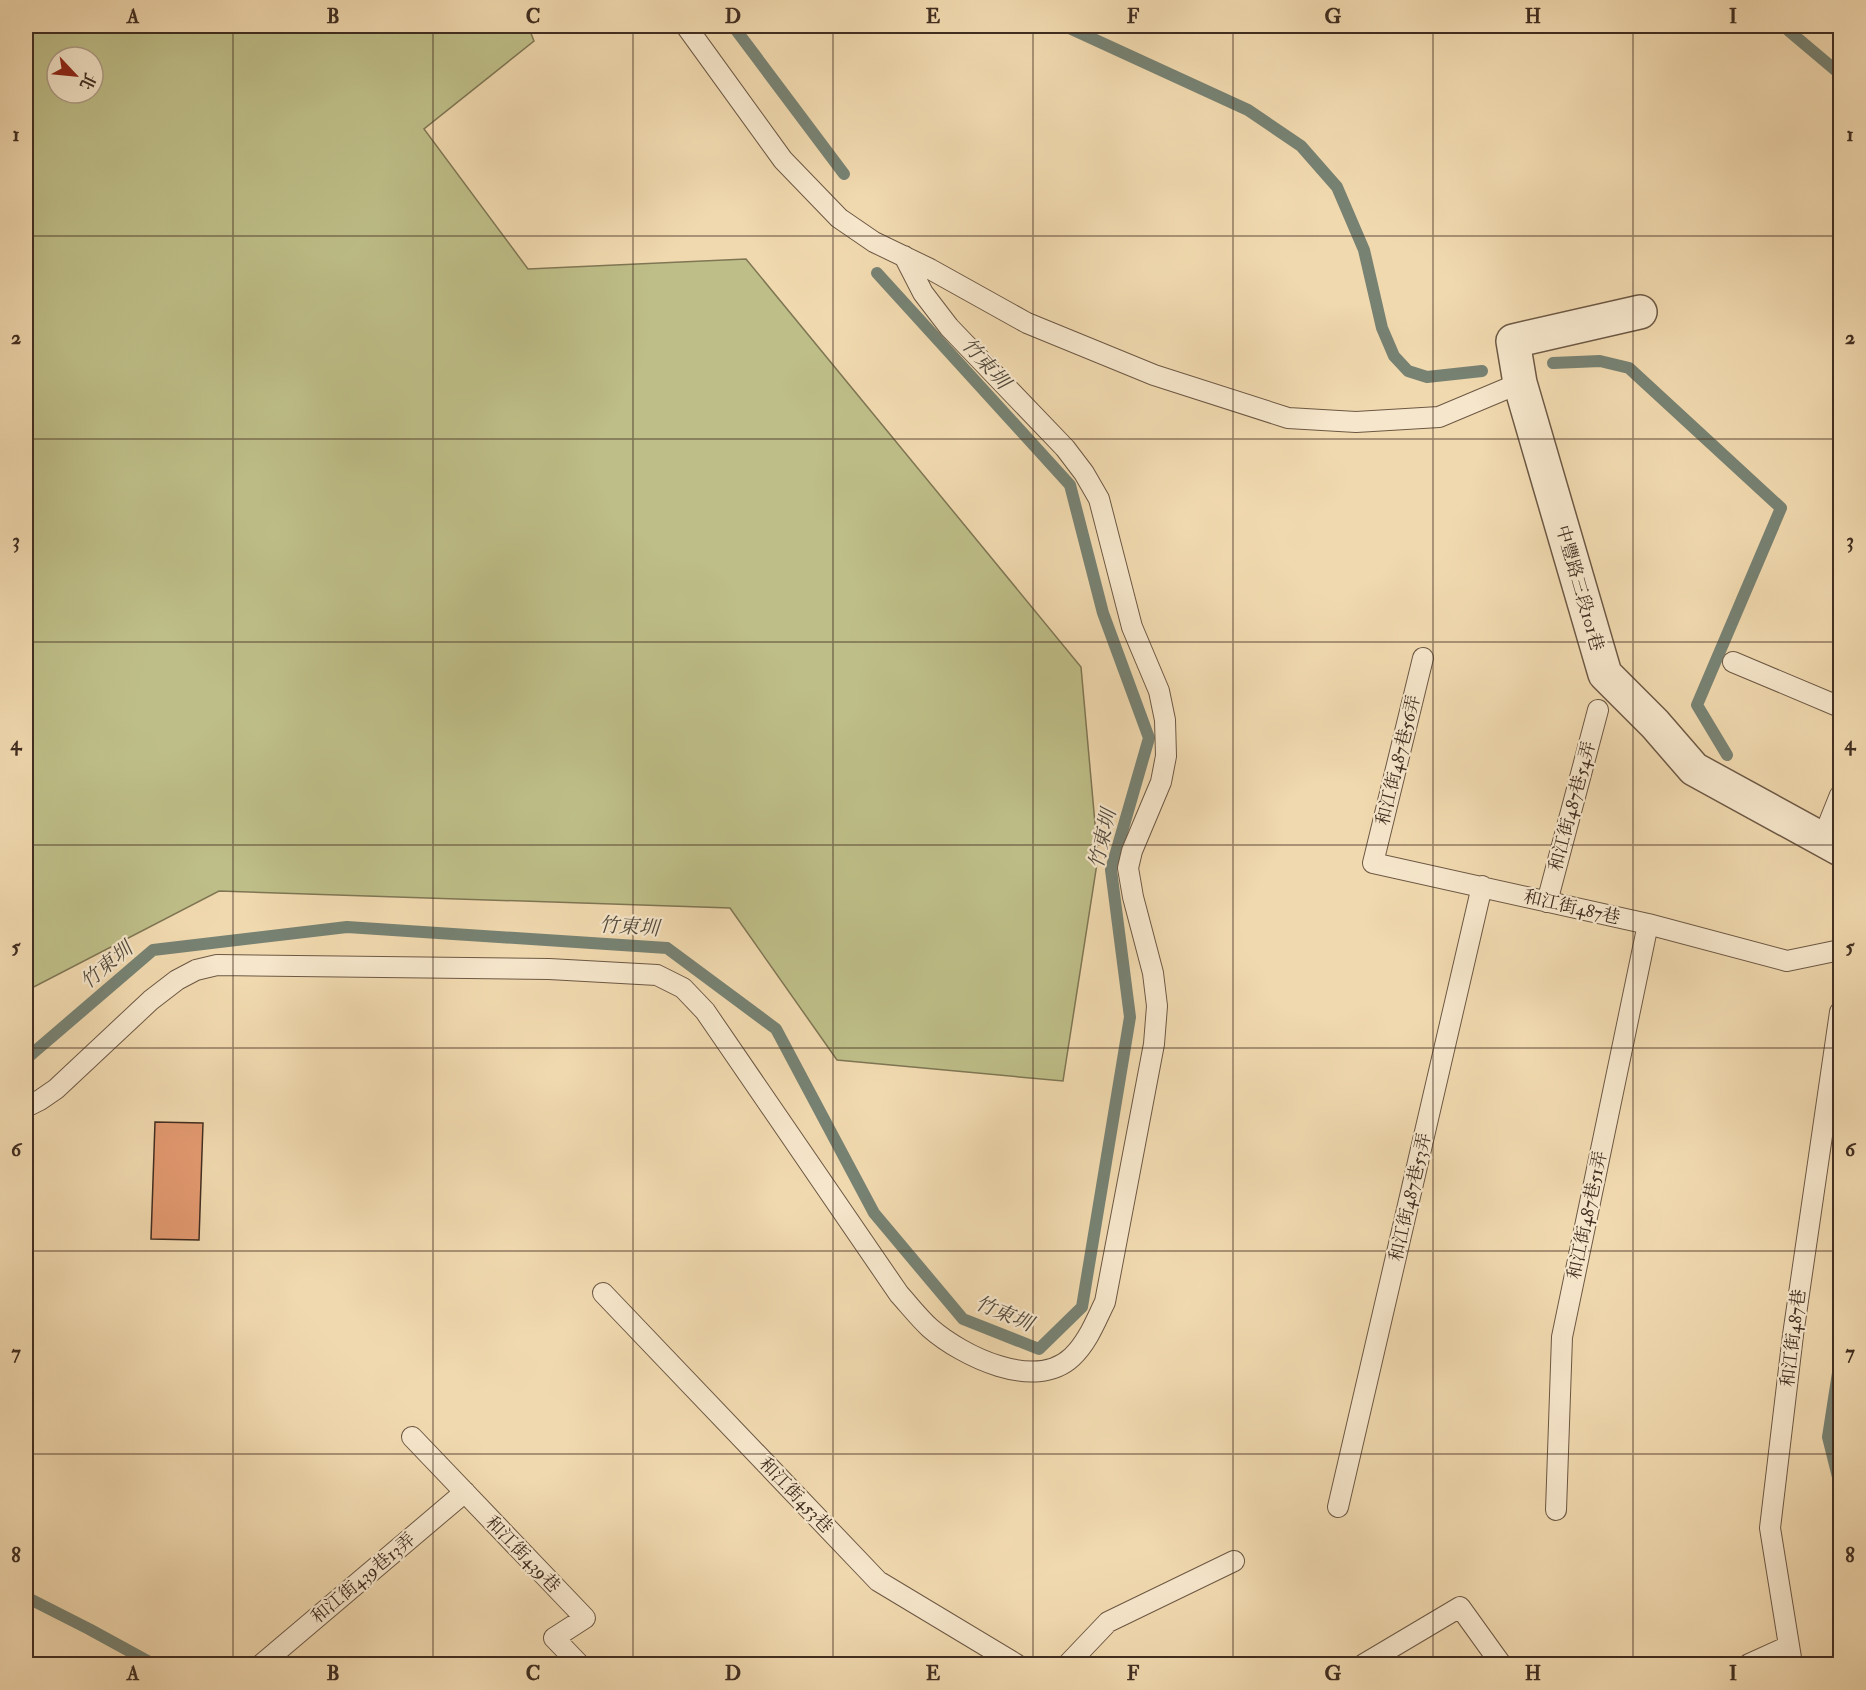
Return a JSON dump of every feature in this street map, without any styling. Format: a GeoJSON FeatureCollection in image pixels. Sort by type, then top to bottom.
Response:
{"type":"FeatureCollection","features":[{"type":"Feature","properties":{"kind":"street","name":"中豐路三段101巷"},"geometry":{"type":"LineString","coordinates":[[1640,312],[1513,341],[1520,384],[1605,674],[1655,724],[1694,769],[1831,845]]}},
{"type":"Feature","properties":{"kind":"lane"},"geometry":{"type":"LineString","coordinates":[[686,26],[783,160],[839,218],[874,242],[930,269],[1027,323],[1154,375],[1288,418],[1356,422],[1438,417],[1520,384]]}},
{"type":"Feature","properties":{"kind":"lane"},"geometry":{"type":"LineString","coordinates":[[26,1107],[56,1089],[151,1000],[177,980],[196,970],[217,965],[549,969],[657,975],[683,988],[705,1011],[899,1294],[931,1329],[973,1357],[1017,1371],[1051,1370],[1072,1357],[1091,1331],[1105,1302],[1154,1044],[1157,1006],[1153,973],[1133,897],[1128,868],[1132,851],[1161,782],[1166,756],[1165,720],[1159,691],[1132,627],[1099,499],[1084,473],[1065,448],[949,327],[923,293],[904,256]]}},
{"type":"Feature","properties":{"kind":"lane","name":"和江街487巷56弄"},"geometry":{"type":"LineString","coordinates":[[1373,863],[1423,658]]}},
{"type":"Feature","properties":{"kind":"lane"},"geometry":{"type":"LineString","coordinates":[[1733,662],[1840,707]]}},
{"type":"Feature","properties":{"kind":"lane","name":"和江街487巷54弄"},"geometry":{"type":"LineString","coordinates":[[1547,902],[1598,710]]}},
{"type":"Feature","properties":{"kind":"lane"},"geometry":{"type":"LineString","coordinates":[[1831,845],[1840,795]]}},
{"type":"Feature","properties":{"kind":"lane","name":"和江街487巷"},"geometry":{"type":"LineString","coordinates":[[1373,863],[1648,924],[1787,961],[1840,950]]}},
{"type":"Feature","properties":{"kind":"lane","name":"和江街487巷53弄"},"geometry":{"type":"LineString","coordinates":[[1338,1507],[1482,886]]}},
{"type":"Feature","properties":{"kind":"lane","name":"和江街487巷51弄"},"geometry":{"type":"LineString","coordinates":[[1556,1509],[1562,1337],[1648,924]]}},
{"type":"Feature","properties":{"kind":"lane","name":"和江街487巷"},"geometry":{"type":"LineString","coordinates":[[1790,1655],[1770,1528],[1793,1335],[1840,1012]]}},
{"type":"Feature","properties":{"kind":"lane","name":"和江街453巷"},"geometry":{"type":"LineString","coordinates":[[603,1293],[878,1581],[1016,1665]]}},
{"type":"Feature","properties":{"kind":"lane","name":"和江街439巷"},"geometry":{"type":"LineString","coordinates":[[412,1437],[585,1618],[555,1638],[575,1663]]}},
{"type":"Feature","properties":{"kind":"lane","name":"和江街439巷13弄"},"geometry":{"type":"LineString","coordinates":[[262,1665],[465,1492]]}},
{"type":"Feature","properties":{"kind":"lane"},"geometry":{"type":"LineString","coordinates":[[1068,1665],[1108,1622],[1234,1561]]}},
{"type":"Feature","properties":{"kind":"lane"},"geometry":{"type":"LineString","coordinates":[[1364,1665],[1460,1607],[1501,1665]]}},
{"type":"Feature","properties":{"kind":"lane"},"geometry":{"type":"LineString","coordinates":[[1749,1665],[1790,1655]]}},
{"type":"Feature","properties":{"kind":"green space"},"geometry":{"type":"Polygon","coordinates":[[[26,26],[528,26],[534,41],[424,129],[528,269],[746,259],[1081,667],[1098,857],[1063,1081],[837,1060],[730,908],[219,891],[26,991],[26,26]]]}},
{"type":"Feature","properties":{"kind":"building"},"geometry":{"type":"Polygon","coordinates":[[[155,1122],[203,1123],[199,1240],[151,1239],[155,1122]]]}},
{"type":"Feature","properties":{"kind":"waterway","name":"竹東圳"},"geometry":{"type":"LineString","coordinates":[[733,26],[844,174]]}},
{"type":"Feature","properties":{"kind":"waterway"},"geometry":{"type":"LineString","coordinates":[[1065,26],[1248,110],[1301,146],[1337,187],[1364,250],[1382,328],[1394,356],[1408,371],[1427,377],[1482,371]]}},
{"type":"Feature","properties":{"kind":"waterway"},"geometry":{"type":"LineString","coordinates":[[1787,26],[1789,31],[1840,74]]}},
{"type":"Feature","properties":{"kind":"waterway","name":"竹東圳"},"geometry":{"type":"LineString","coordinates":[[26,1059],[153,950],[347,927],[667,948],[776,1029],[874,1213],[963,1319],[1039,1349],[1082,1307],[1130,1017],[1111,870],[1149,738],[1103,613],[1070,485],[877,273]]}},
{"type":"Feature","properties":{"kind":"waterway"},"geometry":{"type":"LineString","coordinates":[[1553,363],[1600,361],[1629,368],[1781,508],[1697,705],[1727,755]]}},
{"type":"Feature","properties":{"kind":"waterway"},"geometry":{"type":"LineString","coordinates":[[1840,1360],[1828,1437],[1840,1485]]}},
{"type":"Feature","properties":{"kind":"waterway"},"geometry":{"type":"LineString","coordinates":[[26,1597],[153,1664]]}}]}
